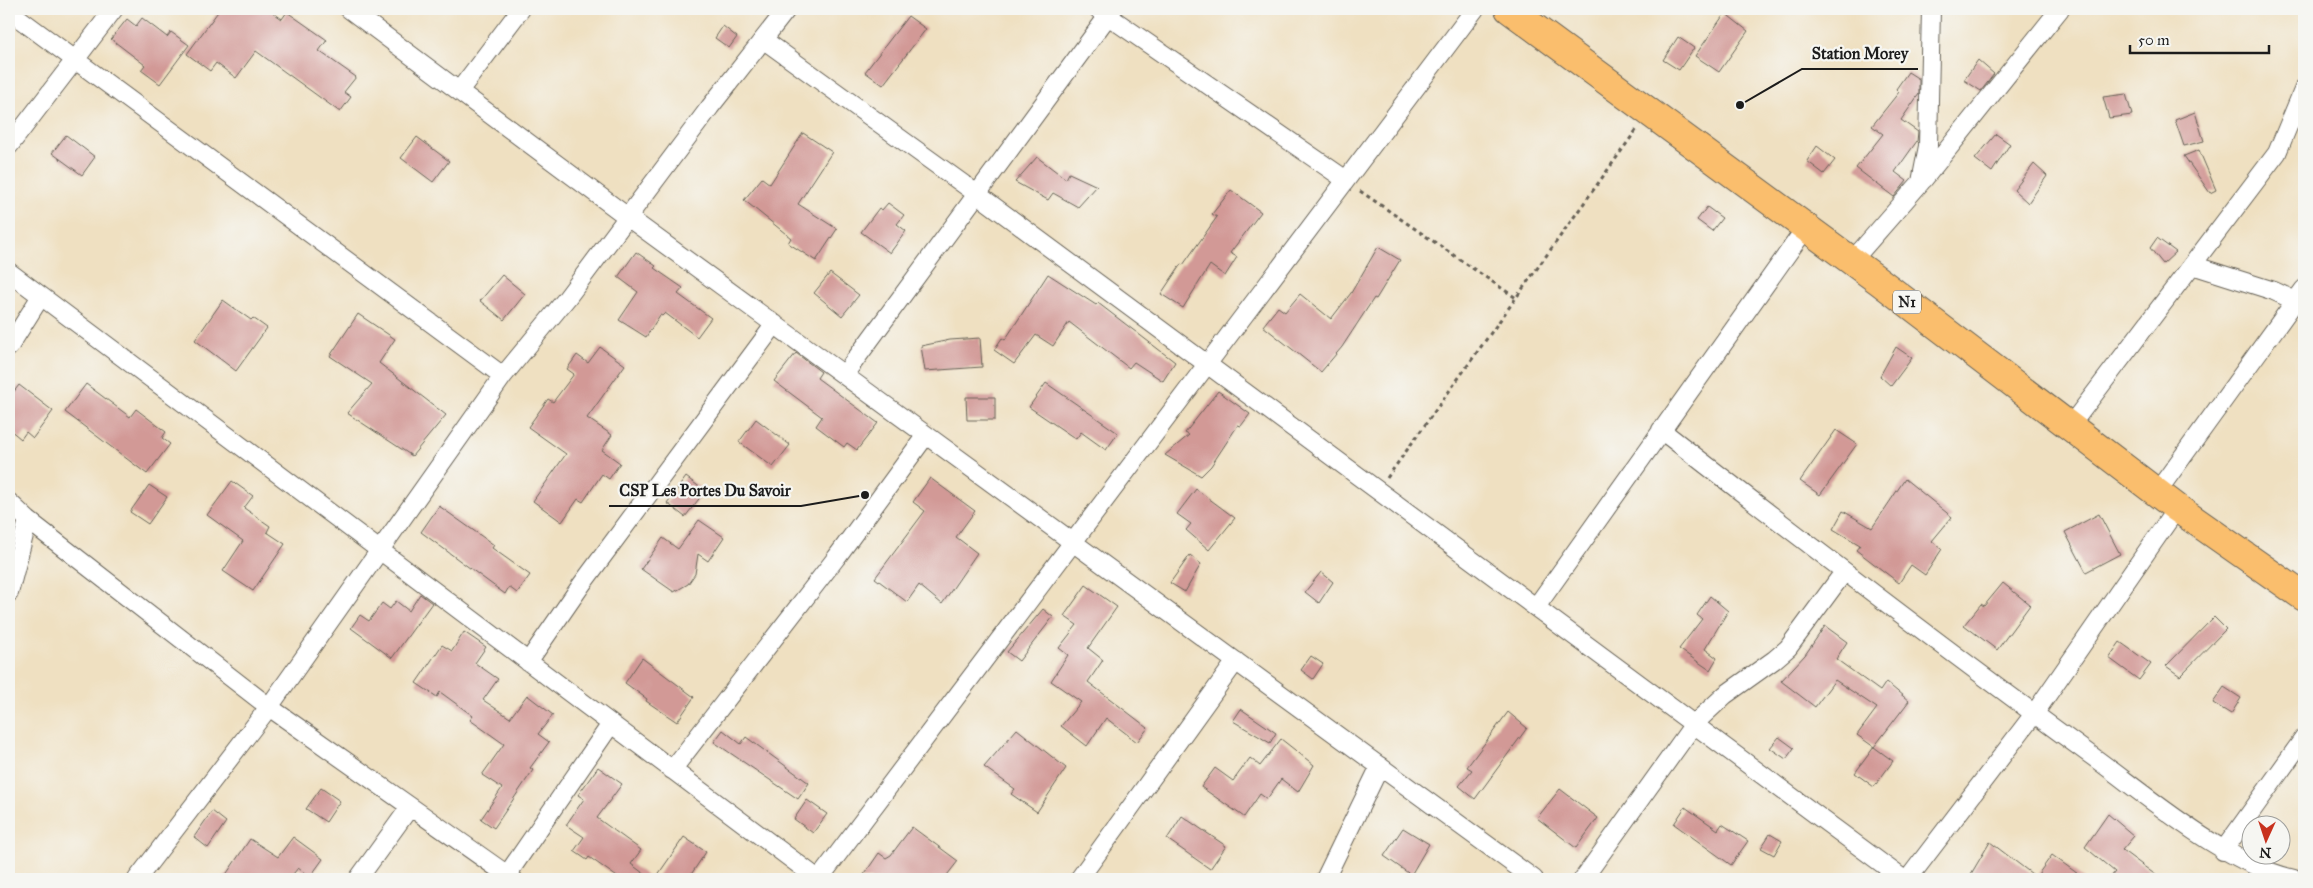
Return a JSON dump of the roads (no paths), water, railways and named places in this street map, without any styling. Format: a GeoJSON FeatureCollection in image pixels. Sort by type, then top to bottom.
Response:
{"type":"FeatureCollection","features":[{"type":"Feature","properties":{"kind":"main road","name":"N1"},"geometry":{"type":"LineString","coordinates":[[1509,9],[1851,262],[2167,500],[2304,597]]}},
{"type":"Feature","properties":{"kind":"street"},"geometry":{"type":"LineString","coordinates":[[9,146],[114,9]]}},
{"type":"Feature","properties":{"kind":"street"},"geometry":{"type":"LineString","coordinates":[[348,9],[628,218],[1534,879]]}},
{"type":"Feature","properties":{"kind":"street"},"geometry":{"type":"LineString","coordinates":[[459,91],[521,9]]}},
{"type":"Feature","properties":{"kind":"street"},"geometry":{"type":"LineString","coordinates":[[137,879],[269,707],[503,376],[567,298],[710,107],[787,9]]}},
{"type":"Feature","properties":{"kind":"street"},"geometry":{"type":"LineString","coordinates":[[9,272],[818,879],[1475,9]]}},
{"type":"Feature","properties":{"kind":"street"},"geometry":{"type":"LineString","coordinates":[[1921,182],[1928,146],[1931,9]]}},
{"type":"Feature","properties":{"kind":"street"},"geometry":{"type":"LineString","coordinates":[[1851,262],[1921,182],[2060,9]]}},
{"type":"Feature","properties":{"kind":"street"},"geometry":{"type":"LineString","coordinates":[[844,375],[977,194],[1106,11],[1346,180]]}},
{"type":"Feature","properties":{"kind":"street"},"geometry":{"type":"LineString","coordinates":[[9,12],[503,376]]}},
{"type":"Feature","properties":{"kind":"street"},"geometry":{"type":"LineString","coordinates":[[764,40],[977,194],[1903,879]]}},
{"type":"Feature","properties":{"kind":"street"},"geometry":{"type":"LineString","coordinates":[[2070,426],[2277,153],[2304,88]]}},
{"type":"Feature","properties":{"kind":"street"},"geometry":{"type":"LineString","coordinates":[[1536,607],[1806,229]]}},
{"type":"Feature","properties":{"kind":"street"},"geometry":{"type":"LineString","coordinates":[[1908,879],[2034,714],[2167,500],[2302,298],[2192,265]]}},
{"type":"Feature","properties":{"kind":"street"},"geometry":{"type":"LineString","coordinates":[[9,348],[41,296]]}},
{"type":"Feature","properties":{"kind":"street"},"geometry":{"type":"LineString","coordinates":[[528,662],[588,576],[775,324]]}},
{"type":"Feature","properties":{"kind":"street"},"geometry":{"type":"LineString","coordinates":[[1661,430],[1844,572],[2034,714],[2223,851],[2294,879]]}},
{"type":"Feature","properties":{"kind":"street"},"geometry":{"type":"LineString","coordinates":[[672,770],[836,558],[926,435]]}},
{"type":"Feature","properties":{"kind":"street"},"geometry":{"type":"LineString","coordinates":[[9,502],[28,520],[269,707],[510,877],[611,724]]}},
{"type":"Feature","properties":{"kind":"street"},"geometry":{"type":"LineString","coordinates":[[9,593],[28,520]]}},
{"type":"Feature","properties":{"kind":"street"},"geometry":{"type":"LineString","coordinates":[[1583,879],[1694,724],[1726,695],[1788,648],[1844,572]]}},
{"type":"Feature","properties":{"kind":"street"},"geometry":{"type":"LineString","coordinates":[[1079,879],[1236,661]]}},
{"type":"Feature","properties":{"kind":"street"},"geometry":{"type":"LineString","coordinates":[[2223,851],[2304,738]]}},
{"type":"Feature","properties":{"kind":"street"},"geometry":{"type":"LineString","coordinates":[[1325,879],[1380,766]]}},
{"type":"Feature","properties":{"kind":"street"},"geometry":{"type":"LineString","coordinates":[[358,879],[410,806]]}},
{"type":"Feature","properties":{"kind":"place","name":"Station Morey"},"geometry":{"type":"Point","coordinates":[1740,105]}},
{"type":"Feature","properties":{"kind":"place","name":"CSP Les Portes Du Savoir"},"geometry":{"type":"Point","coordinates":[865,495]}}]}
